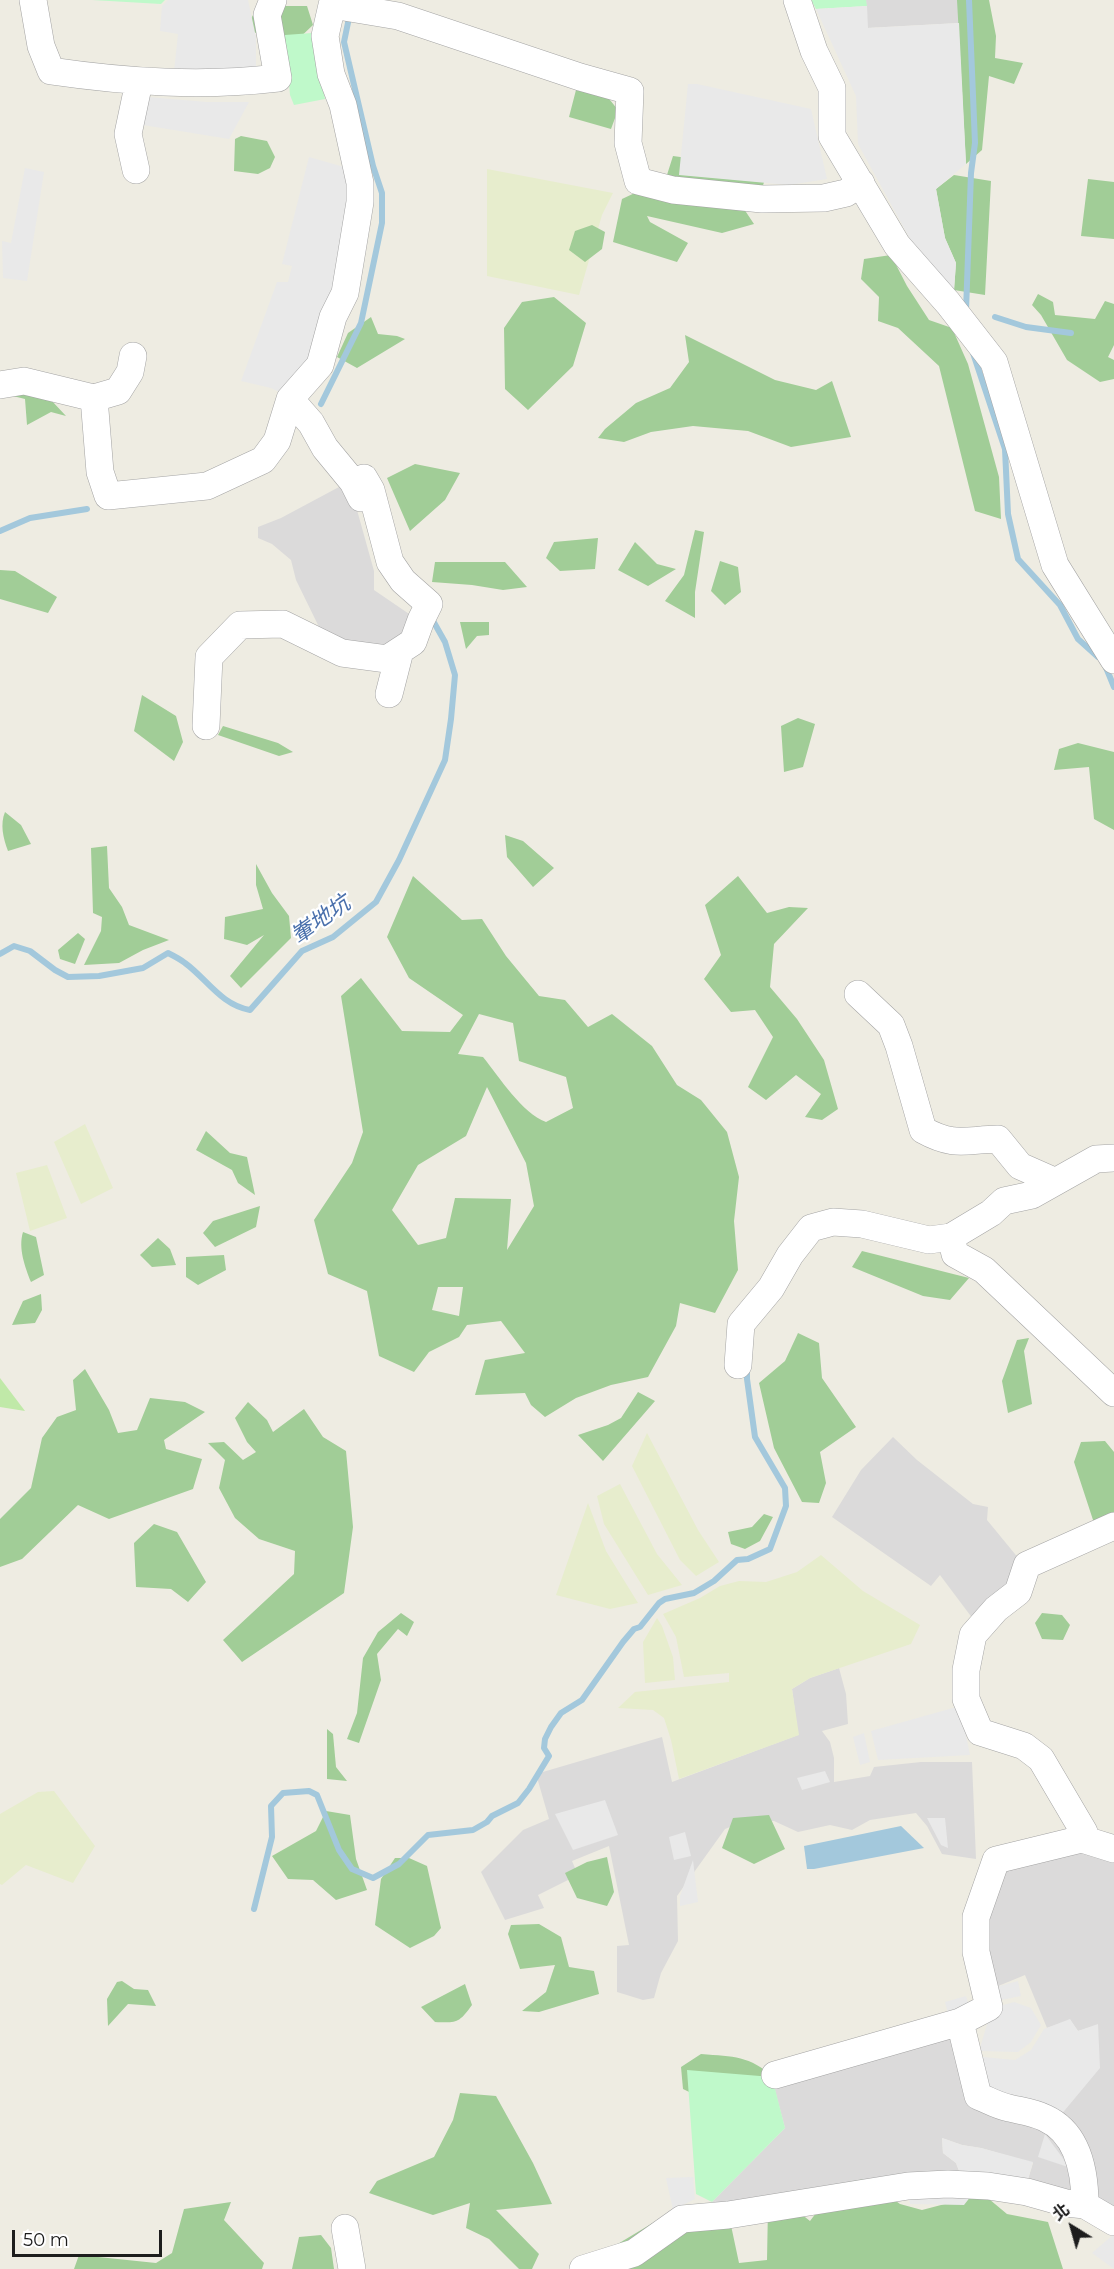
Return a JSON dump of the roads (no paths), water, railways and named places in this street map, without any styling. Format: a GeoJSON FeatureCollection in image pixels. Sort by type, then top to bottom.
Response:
{"type":"FeatureCollection","features":[{"type":"Feature","properties":{"kind":"street"},"geometry":{"type":"LineString","coordinates":[[33,0],[41,46],[51,70],[139,81],[234,83],[278,78],[267,15],[273,0]]}},
{"type":"Feature","properties":{"kind":"street"},"geometry":{"type":"LineString","coordinates":[[796,0],[814,51],[832,88],[832,136],[897,245],[948,303],[994,362],[1055,565],[1114,660]]}},
{"type":"Feature","properties":{"kind":"street"},"geometry":{"type":"LineString","coordinates":[[94,398],[100,472],[108,496],[207,486],[263,460],[277,441],[290,399],[320,365],[333,318],[345,293],[360,202],[360,183],[343,105],[331,75],[325,36],[330,4],[398,16],[580,77],[630,91],[628,143],[638,181],[673,189],[762,199],[824,198],[846,192],[861,183]]}},
{"type":"Feature","properties":{"kind":"street"},"geometry":{"type":"LineString","coordinates":[[136,170],[128,134],[139,81]]}},
{"type":"Feature","properties":{"kind":"street"},"geometry":{"type":"LineString","coordinates":[[0,386],[24,381],[94,398],[118,391],[130,372],[133,356]]}},
{"type":"Feature","properties":{"kind":"street"},"geometry":{"type":"LineString","coordinates":[[290,399],[311,423],[325,448],[353,482],[366,506],[371,523]]}},
{"type":"Feature","properties":{"kind":"street"},"geometry":{"type":"LineString","coordinates":[[206,726],[209,657],[240,625],[283,624],[342,653],[387,660],[413,642],[429,604],[403,581],[390,562],[371,490],[364,478],[353,482]]}},
{"type":"Feature","properties":{"kind":"street"},"geometry":{"type":"LineString","coordinates":[[389,693],[400,651]]}},
{"type":"Feature","properties":{"kind":"street"},"geometry":{"type":"LineString","coordinates":[[858,993],[891,1025],[923,1130],[942,1140],[958,1143],[998,1139],[1020,1166],[1054,1181]]}},
{"type":"Feature","properties":{"kind":"street"},"geometry":{"type":"LineString","coordinates":[[952,1244],[1004,1201],[1032,1195],[1096,1159],[1114,1158]]}},
{"type":"Feature","properties":{"kind":"street"},"geometry":{"type":"LineString","coordinates":[[738,1365],[741,1324],[771,1288],[790,1255],[811,1228],[833,1222],[862,1224],[952,1244],[984,1269],[1114,1393]]}},
{"type":"Feature","properties":{"kind":"street"},"geometry":{"type":"LineString","coordinates":[[1082,1839],[1084,1832],[1041,1758],[1024,1746],[980,1732],[966,1699],[966,1670],[973,1635],[996,1609],[1018,1592],[1027,1565],[1114,1526]]}},
{"type":"Feature","properties":{"kind":"street"},"geometry":{"type":"LineString","coordinates":[[775,2075],[960,2022],[990,2007],[976,1952],[976,1917],[996,1860],[1082,1839],[1114,1849]]}},
{"type":"Feature","properties":{"kind":"street"},"geometry":{"type":"LineString","coordinates":[[960,2022],[978,2097],[1006,2108],[1024,2110],[1046,2118],[1066,2133],[1076,2150],[1081,2168],[1085,2187],[1085,2205]]}},
{"type":"Feature","properties":{"kind":"street"},"geometry":{"type":"LineString","coordinates":[[583,2269],[634,2253],[682,2219],[728,2216],[908,2186],[948,2184],[988,2186],[1027,2192],[1066,2203],[1085,2205],[1114,2222]]}},
{"type":"Feature","properties":{"kind":"street"},"geometry":{"type":"LineString","coordinates":[[345,2228],[352,2269]]}},
{"type":"Feature","properties":{"kind":"water"},"geometry":{"type":"Polygon","coordinates":[[[901,1826],[924,1848],[807,1869],[804,1846],[901,1826]]]}},
{"type":"Feature","properties":{"kind":"waterway"},"geometry":{"type":"LineString","coordinates":[[966,311],[971,173],[975,143],[969,0]]}},
{"type":"Feature","properties":{"kind":"waterway"},"geometry":{"type":"LineString","coordinates":[[321,404],[361,323],[382,223],[382,193],[373,166],[344,42],[350,13]]}},
{"type":"Feature","properties":{"kind":"waterway"},"geometry":{"type":"LineString","coordinates":[[995,317],[1026,327],[1071,333]]}},
{"type":"Feature","properties":{"kind":"waterway"},"geometry":{"type":"LineString","coordinates":[[973,353],[1005,449],[1008,514],[1018,559],[1060,605],[1078,639],[1098,657]]}},
{"type":"Feature","properties":{"kind":"waterway"},"geometry":{"type":"LineString","coordinates":[[0,531],[30,518],[87,509]]}},
{"type":"Feature","properties":{"kind":"waterway","name":"輋地坑"},"geometry":{"type":"LineString","coordinates":[[0,954],[14,946],[30,951],[68,977],[99,976],[143,968],[168,953],[193,969],[222,997],[250,1010],[302,951],[333,937],[376,902],[399,860],[445,760],[451,719],[455,675],[445,642],[432,619]]}},
{"type":"Feature","properties":{"kind":"waterway"},"geometry":{"type":"LineString","coordinates":[[1105,665],[1114,687]]}},
{"type":"Feature","properties":{"kind":"waterway"},"geometry":{"type":"LineString","coordinates":[[254,1909],[272,1837],[271,1806],[283,1793],[309,1791],[317,1795],[339,1850],[352,1869],[373,1878],[399,1864],[428,1835],[473,1830],[487,1822],[492,1816],[518,1803],[549,1756],[544,1748],[545,1739],[551,1727],[561,1713],[582,1700],[623,1642],[634,1629],[640,1627],[659,1603],[665,1599],[694,1593],[714,1581],[737,1560],[748,1559],[770,1549],[786,1506],[785,1488],[755,1437],[747,1368]]}}]}
